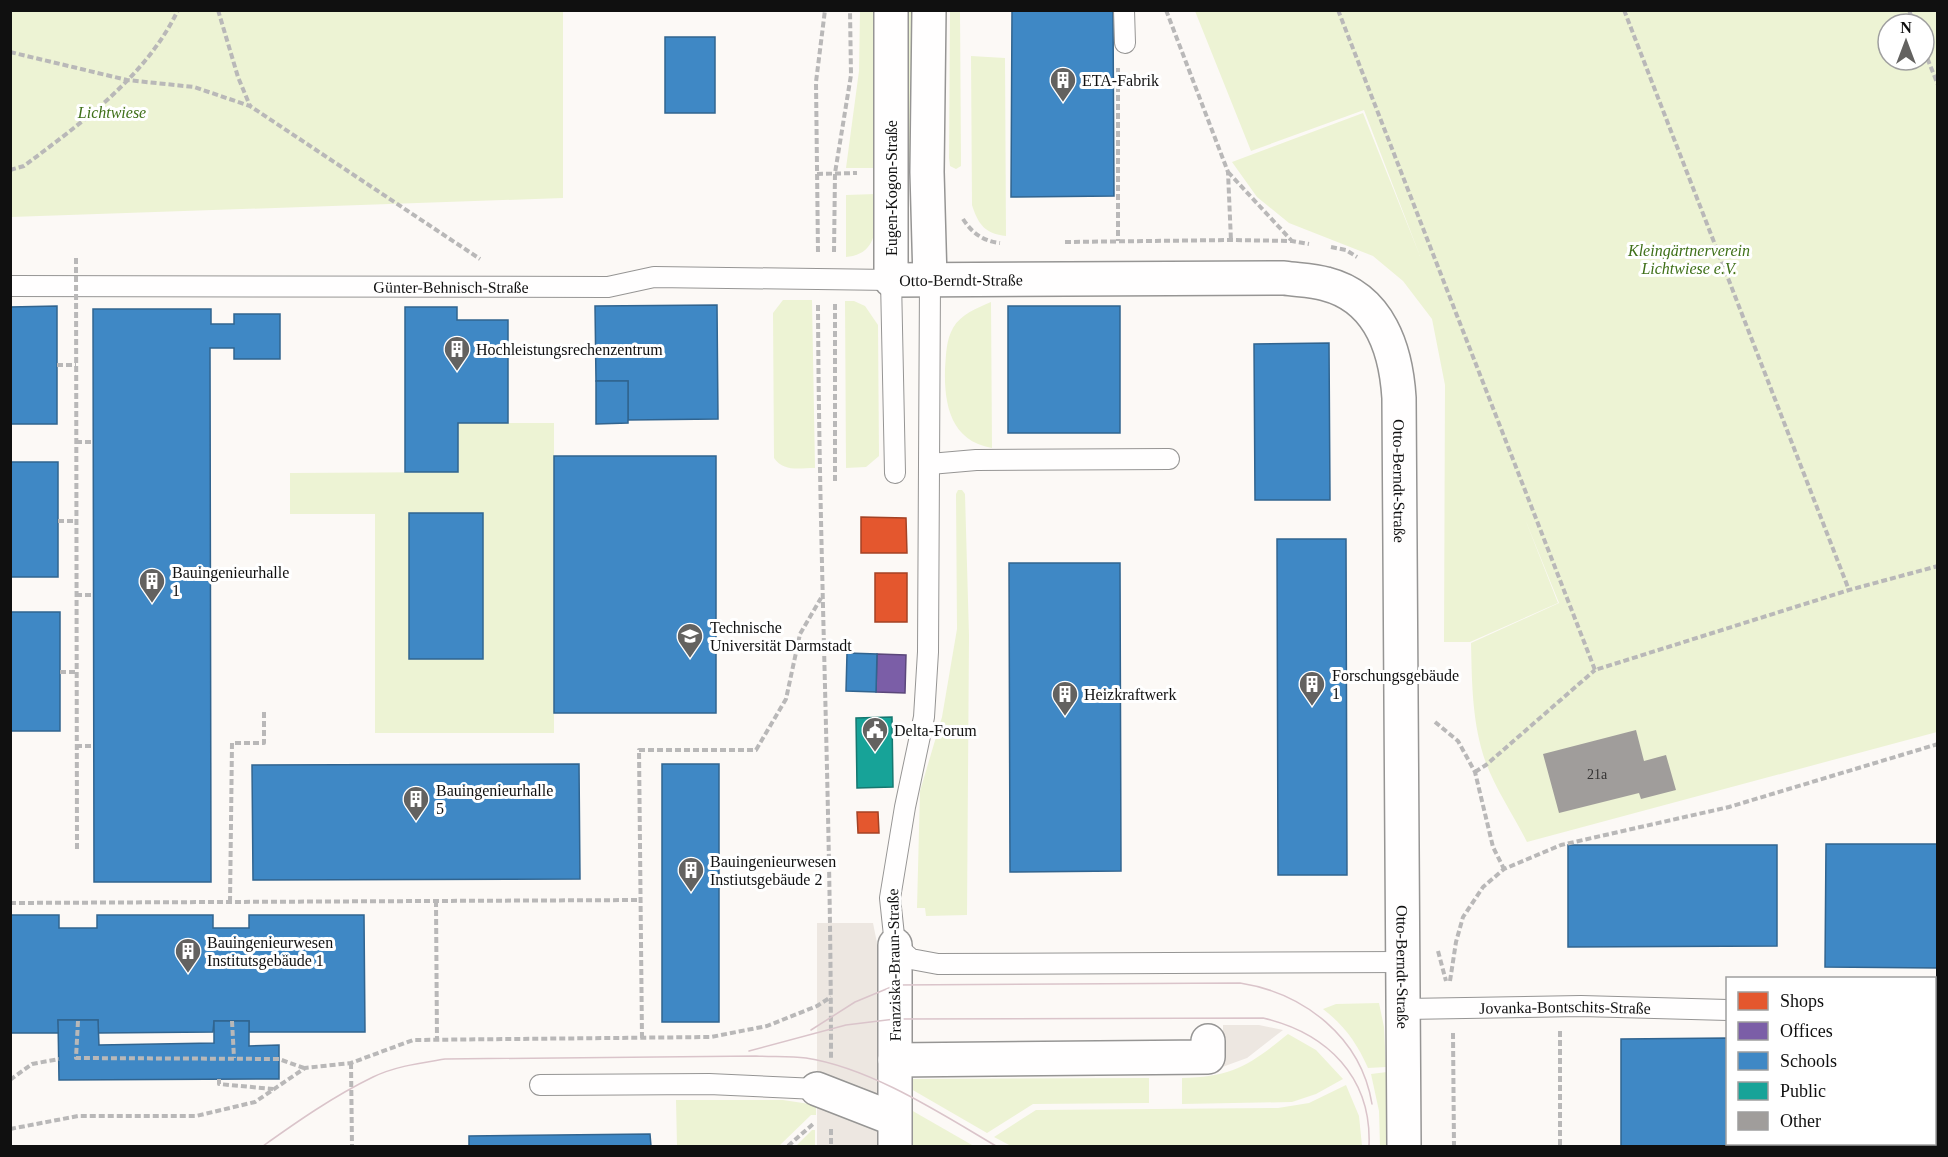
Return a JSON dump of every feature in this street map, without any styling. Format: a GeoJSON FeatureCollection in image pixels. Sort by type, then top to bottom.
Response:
{"type":"FeatureCollection","features":[{"type":"Feature","properties":{"kind":"street","name":"Eugen-Kogon-Straße"},"geometry":{"type":"LineString","coordinates":[[891,10],[891,280]]}},
{"type":"Feature","properties":{"kind":"street"},"geometry":{"type":"LineString","coordinates":[[929,10],[927,172],[930,280]]}},
{"type":"Feature","properties":{"kind":"street","name":"Otto-Berndt-Straße"},"geometry":{"type":"LineString","coordinates":[[891,280],[1284,278],[1328,284],[1351,295],[1384,330],[1392,348],[1397,369],[1399,398],[1405,1009],[1404,1146]]}},
{"type":"Feature","properties":{"kind":"street","name":"Franziska-Braun-Straße"},"geometry":{"type":"LineString","coordinates":[[895,945],[895,1133]]}},
{"type":"Feature","properties":{"kind":"street"},"geometry":{"type":"LineString","coordinates":[[895,1060],[1208,1057],[1208,1041]]}},
{"type":"Feature","properties":{"kind":"street"},"geometry":{"type":"LineString","coordinates":[[817,1089],[895,1133]]}},
{"type":"Feature","properties":{"kind":"lane"},"geometry":{"type":"LineString","coordinates":[[1124,10],[1125,42]]}},
{"type":"Feature","properties":{"kind":"lane","name":"Günter-Behnisch-Straße"},"geometry":{"type":"LineString","coordinates":[[10,286],[608,287],[654,277],[891,280]]}},
{"type":"Feature","properties":{"kind":"lane","name":"Eugen-Kogon-Straße"},"geometry":{"type":"LineString","coordinates":[[891,280],[895,473]]}},
{"type":"Feature","properties":{"kind":"lane"},"geometry":{"type":"LineString","coordinates":[[930,280],[930,464],[976,460],[1169,459]]}},
{"type":"Feature","properties":{"kind":"lane","name":"Franziska-Braun-Straße"},"geometry":{"type":"LineString","coordinates":[[895,945],[890,898],[905,807],[924,717],[930,464]]}},
{"type":"Feature","properties":{"kind":"lane"},"geometry":{"type":"LineString","coordinates":[[895,945],[911,959],[938,964],[1404,962]]}},
{"type":"Feature","properties":{"kind":"lane","name":"Jovanka-Bontschits-Straße"},"geometry":{"type":"LineString","coordinates":[[1405,1009],[1560,1007],[1726,1010]]}},
{"type":"Feature","properties":{"kind":"lane"},"geometry":{"type":"LineString","coordinates":[[540,1085],[709,1084],[817,1089]]}},
{"type":"Feature","properties":{"kind":"path"},"geometry":{"type":"LineString","coordinates":[[10,170],[24,166],[95,113],[170,28],[178,10]]}},
{"type":"Feature","properties":{"kind":"path"},"geometry":{"type":"LineString","coordinates":[[218,10],[238,77],[250,106]]}},
{"type":"Feature","properties":{"kind":"path"},"geometry":{"type":"LineString","coordinates":[[825,10],[816,82],[817,174],[826,278],[835,481]]}},
{"type":"Feature","properties":{"kind":"path"},"geometry":{"type":"LineString","coordinates":[[831,971],[821,596],[826,278],[835,173],[851,75],[850,10]]}},
{"type":"Feature","properties":{"kind":"path"},"geometry":{"type":"LineString","coordinates":[[1060,242],[1231,240],[1228,172],[1166,10]]}},
{"type":"Feature","properties":{"kind":"path"},"geometry":{"type":"LineString","coordinates":[[1338,10],[1595,670]]}},
{"type":"Feature","properties":{"kind":"path"},"geometry":{"type":"LineString","coordinates":[[1624,10],[1849,590]]}},
{"type":"Feature","properties":{"kind":"path"},"geometry":{"type":"LineString","coordinates":[[1118,242],[1118,42],[1125,42]]}},
{"type":"Feature","properties":{"kind":"path"},"geometry":{"type":"LineString","coordinates":[[10,52],[126,80],[194,87],[250,106],[520,287]]}},
{"type":"Feature","properties":{"kind":"path"},"geometry":{"type":"LineString","coordinates":[[1228,172],[1292,241]]}},
{"type":"Feature","properties":{"kind":"path"},"geometry":{"type":"LineString","coordinates":[[817,174],[835,173]]}},
{"type":"Feature","properties":{"kind":"path"},"geometry":{"type":"LineString","coordinates":[[961,213],[964,220],[984,240],[1005,243]]}},
{"type":"Feature","properties":{"kind":"path"},"geometry":{"type":"LineString","coordinates":[[76,258],[77,850]]}},
{"type":"Feature","properties":{"kind":"path"},"geometry":{"type":"LineString","coordinates":[[57,365],[76,365]]}},
{"type":"Feature","properties":{"kind":"path"},"geometry":{"type":"LineString","coordinates":[[76,442],[93,442]]}},
{"type":"Feature","properties":{"kind":"path"},"geometry":{"type":"LineString","coordinates":[[58,521],[76,521]]}},
{"type":"Feature","properties":{"kind":"path"},"geometry":{"type":"LineString","coordinates":[[1475,772],[1595,670],[1849,590],[1938,566]]}},
{"type":"Feature","properties":{"kind":"path"},"geometry":{"type":"LineString","coordinates":[[76,595],[93,595]]}},
{"type":"Feature","properties":{"kind":"path"},"geometry":{"type":"LineString","coordinates":[[642,1038],[639,750],[756,750],[786,699],[800,634],[821,596]]}},
{"type":"Feature","properties":{"kind":"path"},"geometry":{"type":"LineString","coordinates":[[60,672],[76,672]]}},
{"type":"Feature","properties":{"kind":"path"},"geometry":{"type":"LineString","coordinates":[[230,902],[232,743],[264,743],[264,711]]}},
{"type":"Feature","properties":{"kind":"path"},"geometry":{"type":"LineString","coordinates":[[1429,717],[1458,741],[1475,772],[1493,847],[1504,869]]}},
{"type":"Feature","properties":{"kind":"path"},"geometry":{"type":"LineString","coordinates":[[1454,1146],[1450,972],[1463,917],[1484,888],[1504,869],[1561,844],[1729,807],[1938,744]]}},
{"type":"Feature","properties":{"kind":"path"},"geometry":{"type":"LineString","coordinates":[[76,746],[94,746]]}},
{"type":"Feature","properties":{"kind":"path"},"geometry":{"type":"LineString","coordinates":[[10,903],[641,900]]}},
{"type":"Feature","properties":{"kind":"path"},"geometry":{"type":"LineString","coordinates":[[436,901],[437,1040]]}},
{"type":"Feature","properties":{"kind":"path"},"geometry":{"type":"LineString","coordinates":[[78,1022],[76,1058],[279,1059],[305,1068],[351,1063],[413,1040],[711,1037],[767,1026],[817,1006],[831,997]]}},
{"type":"Feature","properties":{"kind":"path"},"geometry":{"type":"LineString","coordinates":[[1560,1007],[1560,1146]]}},
{"type":"Feature","properties":{"kind":"path"},"geometry":{"type":"LineString","coordinates":[[232,1021],[234,1058]]}},
{"type":"Feature","properties":{"kind":"path"},"geometry":{"type":"LineString","coordinates":[[10,1080],[32,1064],[58,1059]]}},
{"type":"Feature","properties":{"kind":"path"},"geometry":{"type":"LineString","coordinates":[[351,1063],[352,1146]]}},
{"type":"Feature","properties":{"kind":"path"},"geometry":{"type":"LineString","coordinates":[[10,1130],[78,1116],[196,1116],[255,1102],[305,1068]]}},
{"type":"Feature","properties":{"kind":"path"},"geometry":{"type":"LineString","coordinates":[[219,1079],[219,1084],[274,1089]]}},
{"type":"Feature","properties":{"kind":"path"},"geometry":{"type":"LineString","coordinates":[[788,1146],[817,1122]]}},
{"type":"Feature","properties":{"kind":"green space","name":"Lichtwiese"},"geometry":{"type":"Polygon","coordinates":[[[10,11],[563,11],[563,198],[11,217],[10,11]]]}},
{"type":"Feature","properties":{"kind":"green space"},"geometry":{"type":"Polygon","coordinates":[[[860,11],[874,11],[875,168],[846,168],[859,71],[860,11]]]}},
{"type":"Feature","properties":{"kind":"green space"},"geometry":{"type":"Polygon","coordinates":[[[905,11],[915,11],[916,167],[906,167],[905,11]]]}},
{"type":"Feature","properties":{"kind":"green space"},"geometry":{"type":"Polygon","coordinates":[[[950,11],[960,11],[961,166],[956,169],[950,166],[949,158],[950,11]]]}},
{"type":"Feature","properties":{"kind":"green space","name":"Kleingärtnerverein Lichtwiese e.V."},"geometry":{"type":"Polygon","coordinates":[[[1195,11],[1937,11],[1937,732],[1527,842],[1495,783],[1481,748],[1474,704],[1471,643],[1559,603],[1525,519],[1558,603],[1470,642],[1444,642],[1445,385],[1432,319],[1403,281],[1373,256],[1289,223],[1257,197],[1232,162],[1363,113],[1420,256],[1364,110],[1251,151],[1195,11]]]}},
{"type":"Feature","properties":{"kind":"green space"},"geometry":{"type":"Polygon","coordinates":[[[971,56],[1005,58],[1006,236],[993,233],[983,227],[972,205],[971,56]]]}},
{"type":"Feature","properties":{"kind":"green space"},"geometry":{"type":"Polygon","coordinates":[[[876,194],[876,225],[871,243],[857,255],[846,257],[846,195],[876,194]]]}},
{"type":"Feature","properties":{"kind":"green space"},"geometry":{"type":"Polygon","coordinates":[[[783,300],[812,300],[815,468],[787,467],[774,458],[773,313],[783,300]]]}},
{"type":"Feature","properties":{"kind":"green space"},"geometry":{"type":"Polygon","coordinates":[[[845,301],[854,301],[865,306],[878,325],[879,456],[866,467],[846,468],[845,301]]]}},
{"type":"Feature","properties":{"kind":"green space"},"geometry":{"type":"Polygon","coordinates":[[[991,302],[992,448],[967,438],[959,429],[949,408],[945,382],[947,348],[953,328],[965,315],[991,302]]]}},
{"type":"Feature","properties":{"kind":"green space"},"geometry":{"type":"Polygon","coordinates":[[[458,423],[554,423],[554,733],[375,733],[375,514],[290,514],[290,473],[457,472],[458,423]]]}},
{"type":"Feature","properties":{"kind":"green space"},"geometry":{"type":"Polygon","coordinates":[[[958,490],[962,490],[965,494],[969,636],[967,915],[926,916],[925,908],[917,908],[920,791],[942,717],[957,629],[956,494],[958,490]]]}},
{"type":"Feature","properties":{"kind":"green space"},"geometry":{"type":"Polygon","coordinates":[[[1379,1003],[1384,1027],[1386,1067],[1368,1068],[1349,1035],[1323,1009],[1336,1004],[1379,1003]]]}},
{"type":"Feature","properties":{"kind":"green space"},"geometry":{"type":"Polygon","coordinates":[[[1288,1034],[1316,1050],[1343,1079],[1316,1094],[1292,1102],[1182,1104],[1182,1078],[1214,1075],[1240,1067],[1288,1034]]]}},
{"type":"Feature","properties":{"kind":"green space"},"geometry":{"type":"Polygon","coordinates":[[[1387,1072],[1387,1146],[1380,1146],[1379,1111],[1371,1074],[1387,1072]]]}},
{"type":"Feature","properties":{"kind":"green space"},"geometry":{"type":"Polygon","coordinates":[[[1149,1078],[1149,1103],[1033,1104],[987,1133],[911,1089],[911,1079],[1149,1078]]]}},
{"type":"Feature","properties":{"kind":"green space"},"geometry":{"type":"Polygon","coordinates":[[[1346,1085],[1359,1116],[1362,1146],[1011,1146],[994,1137],[1036,1110],[1278,1108],[1309,1103],[1346,1085]]]}},
{"type":"Feature","properties":{"kind":"green space"},"geometry":{"type":"Polygon","coordinates":[[[676,1100],[783,1100],[816,1105],[816,1115],[811,1115],[779,1146],[677,1146],[676,1100]]]}},
{"type":"Feature","properties":{"kind":"green space"},"geometry":{"type":"Polygon","coordinates":[[[911,1110],[972,1145],[911,1146],[911,1110]]]}},
{"type":"Feature","properties":{"kind":"green space"},"geometry":{"type":"Polygon","coordinates":[[[812,1130],[815,1130],[815,1146],[796,1146],[812,1130]]]}},
{"type":"Feature","properties":{"kind":"shaded area"},"geometry":{"type":"Polygon","coordinates":[[[817,923],[873,923],[877,943],[910,1043],[1223,1041],[1223,1025],[1259,1025],[1283,1030],[1247,1058],[1214,1070],[911,1073],[911,1146],[817,1146],[817,923]]]}},
{"type":"Feature","properties":{"kind":"building: Shops"},"geometry":{"type":"Polygon","coordinates":[[[861,517],[906,518],[907,553],[861,553],[861,517]]]}},
{"type":"Feature","properties":{"kind":"building: Shops"},"geometry":{"type":"Polygon","coordinates":[[[875,573],[907,573],[907,622],[875,622],[875,573]]]}},
{"type":"Feature","properties":{"kind":"building: Shops"},"geometry":{"type":"Polygon","coordinates":[[[857,812],[878,812],[879,833],[858,833],[857,812]]]}},
{"type":"Feature","properties":{"kind":"building: Offices"},"geometry":{"type":"Polygon","coordinates":[[[877,654],[906,655],[905,693],[876,692],[877,654]]]}},
{"type":"Feature","properties":{"kind":"building: Schools","name":"ETA-Fabrik"},"geometry":{"type":"Polygon","coordinates":[[[1012,10],[1113,10],[1114,196],[1011,197],[1012,10]]]}},
{"type":"Feature","properties":{"kind":"building: Schools"},"geometry":{"type":"Polygon","coordinates":[[[665,37],[715,37],[715,113],[665,113],[665,37]]]}},
{"type":"Feature","properties":{"kind":"building: Schools"},"geometry":{"type":"Polygon","coordinates":[[[717,305],[718,419],[628,420],[628,381],[596,381],[595,306],[717,305]]]}},
{"type":"Feature","properties":{"kind":"building: Schools"},"geometry":{"type":"Polygon","coordinates":[[[57,306],[57,424],[10,424],[10,307],[57,306]]]}},
{"type":"Feature","properties":{"kind":"building: Schools"},"geometry":{"type":"Polygon","coordinates":[[[1008,306],[1120,306],[1120,433],[1008,433],[1008,306]]]}},
{"type":"Feature","properties":{"kind":"building: Schools","name":"Hochleistungsrechenzentrum"},"geometry":{"type":"Polygon","coordinates":[[[405,307],[457,307],[457,320],[508,320],[508,423],[458,423],[458,472],[405,472],[405,307]]]}},
{"type":"Feature","properties":{"kind":"building: Schools","name":"Bauingenieurhalle 1"},"geometry":{"type":"Polygon","coordinates":[[[93,309],[211,309],[211,324],[234,324],[234,314],[280,314],[280,359],[234,359],[234,348],[210,348],[211,882],[94,882],[93,309]]]}},
{"type":"Feature","properties":{"kind":"building: Schools"},"geometry":{"type":"Polygon","coordinates":[[[1329,343],[1330,500],[1255,500],[1254,344],[1329,343]]]}},
{"type":"Feature","properties":{"kind":"building: Schools"},"geometry":{"type":"Polygon","coordinates":[[[596,381],[628,381],[628,423],[596,424],[596,381]]]}},
{"type":"Feature","properties":{"kind":"building: Schools"},"geometry":{"type":"Polygon","coordinates":[[[554,456],[716,456],[716,713],[554,713],[554,456]]]}},
{"type":"Feature","properties":{"kind":"building: Schools"},"geometry":{"type":"Polygon","coordinates":[[[10,462],[58,462],[58,577],[10,577],[10,462]]]}},
{"type":"Feature","properties":{"kind":"building: Schools"},"geometry":{"type":"Polygon","coordinates":[[[409,513],[483,513],[483,659],[409,659],[409,513]]]}},
{"type":"Feature","properties":{"kind":"building: Schools","name":"Forschungsgebäude 1"},"geometry":{"type":"Polygon","coordinates":[[[1277,539],[1346,539],[1347,875],[1278,875],[1277,539]]]}},
{"type":"Feature","properties":{"kind":"building: Schools","name":"Heizkraftwerk"},"geometry":{"type":"Polygon","coordinates":[[[1009,563],[1120,563],[1121,871],[1010,872],[1009,563]]]}},
{"type":"Feature","properties":{"kind":"building: Schools"},"geometry":{"type":"Polygon","coordinates":[[[10,612],[60,612],[60,731],[10,731],[10,612]]]}},
{"type":"Feature","properties":{"kind":"building: Schools"},"geometry":{"type":"Polygon","coordinates":[[[847,653],[877,654],[876,692],[846,691],[847,653]]]}},
{"type":"Feature","properties":{"kind":"building: Schools","name":"Bauingenieurhalle 5"},"geometry":{"type":"Polygon","coordinates":[[[579,764],[580,879],[253,880],[252,765],[579,764]]]}},
{"type":"Feature","properties":{"kind":"building: Schools","name":"Bauingenieurwesen Instiutsgebäude 2"},"geometry":{"type":"Polygon","coordinates":[[[662,764],[719,764],[719,1022],[662,1022],[662,764]]]}},
{"type":"Feature","properties":{"kind":"building: Schools"},"geometry":{"type":"Polygon","coordinates":[[[1826,844],[1938,844],[1938,968],[1825,967],[1826,844]]]}},
{"type":"Feature","properties":{"kind":"building: Schools"},"geometry":{"type":"Polygon","coordinates":[[[1568,845],[1777,845],[1777,946],[1568,947],[1568,845]]]}},
{"type":"Feature","properties":{"kind":"building: Schools","name":"Bauingenieurwesen Institutsgebäude 1"},"geometry":{"type":"Polygon","coordinates":[[[10,915],[59,915],[59,928],[97,928],[97,915],[213,915],[213,928],[249,928],[249,915],[364,915],[365,1032],[249,1032],[249,1021],[214,1021],[213,1032],[97,1033],[98,1020],[58,1020],[59,1033],[10,1033],[10,915]]]}},
{"type":"Feature","properties":{"kind":"building: Schools"},"geometry":{"type":"Polygon","coordinates":[[[58,1020],[98,1020],[99,1045],[214,1043],[214,1021],[249,1021],[249,1046],[279,1045],[279,1079],[59,1080],[58,1020]]]}},
{"type":"Feature","properties":{"kind":"building: Schools"},"geometry":{"type":"Polygon","coordinates":[[[1726,1038],[1726,1145],[1742,1146],[1621,1146],[1621,1039],[1726,1038]]]}},
{"type":"Feature","properties":{"kind":"building: Schools"},"geometry":{"type":"Polygon","coordinates":[[[1936,1042],[1938,1042],[1938,1146],[1806,1146],[1936,1145],[1936,1042]]]}},
{"type":"Feature","properties":{"kind":"building: Schools"},"geometry":{"type":"Polygon","coordinates":[[[650,1134],[651,1146],[469,1146],[469,1136],[650,1134]]]}},
{"type":"Feature","properties":{"kind":"building: Public","name":"Delta-Forum"},"geometry":{"type":"Polygon","coordinates":[[[892,717],[893,787],[857,788],[856,718],[892,717]]]}},
{"type":"Feature","properties":{"kind":"building: Other"},"geometry":{"type":"Polygon","coordinates":[[[1636,730],[1644,761],[1666,755],[1676,790],[1641,799],[1639,793],[1559,813],[1543,754],[1636,730]]]}},
{"type":"Feature","properties":{"kind":"tram line"},"geometry":{"type":"LineString","coordinates":[[811,1030],[855,1002],[896,985],[1240,983],[1264,988],[1286,997],[1307,1008],[1326,1022],[1356,1058],[1366,1080],[1372,1104]]}},
{"type":"Feature","properties":{"kind":"tram line"},"geometry":{"type":"LineString","coordinates":[[749,1051],[846,1025],[895,1019],[1263,1018],[1307,1035],[1341,1062],[1354,1079],[1363,1099],[1368,1121],[1369,1146]]}},
{"type":"Feature","properties":{"kind":"tram line"},"geometry":{"type":"LineString","coordinates":[[263,1146],[344,1092],[373,1077],[391,1070],[445,1059],[756,1056],[806,1058],[855,1071],[904,1093],[996,1146]]}},
{"type":"Feature","properties":{"kind":"place","name":"ETA-Fabrik"},"geometry":{"type":"Point","coordinates":[1063,103]}},
{"type":"Feature","properties":{"kind":"place","name":"Hochleistungsrechenzentrum"},"geometry":{"type":"Point","coordinates":[457,372]}},
{"type":"Feature","properties":{"kind":"place","name":"Bauingenieurhalle 1"},"geometry":{"type":"Point","coordinates":[152,604]}},
{"type":"Feature","properties":{"kind":"place","name":"Technische Universität Darmstadt"},"geometry":{"type":"Point","coordinates":[690,659]}},
{"type":"Feature","properties":{"kind":"place","name":"Forschungsgebäude 1"},"geometry":{"type":"Point","coordinates":[1312,707]}},
{"type":"Feature","properties":{"kind":"place","name":"Heizkraftwerk"},"geometry":{"type":"Point","coordinates":[1065,717]}},
{"type":"Feature","properties":{"kind":"place","name":"Delta-Forum"},"geometry":{"type":"Point","coordinates":[875,753]}},
{"type":"Feature","properties":{"kind":"place","name":"Bauingenieurhalle 5"},"geometry":{"type":"Point","coordinates":[416,822]}},
{"type":"Feature","properties":{"kind":"place","name":"Bauingenieurwesen Instiutsgebäude 2"},"geometry":{"type":"Point","coordinates":[691,893]}},
{"type":"Feature","properties":{"kind":"place","name":"Bauingenieurwesen Institutsgebäude 1"},"geometry":{"type":"Point","coordinates":[188,974]}}]}
